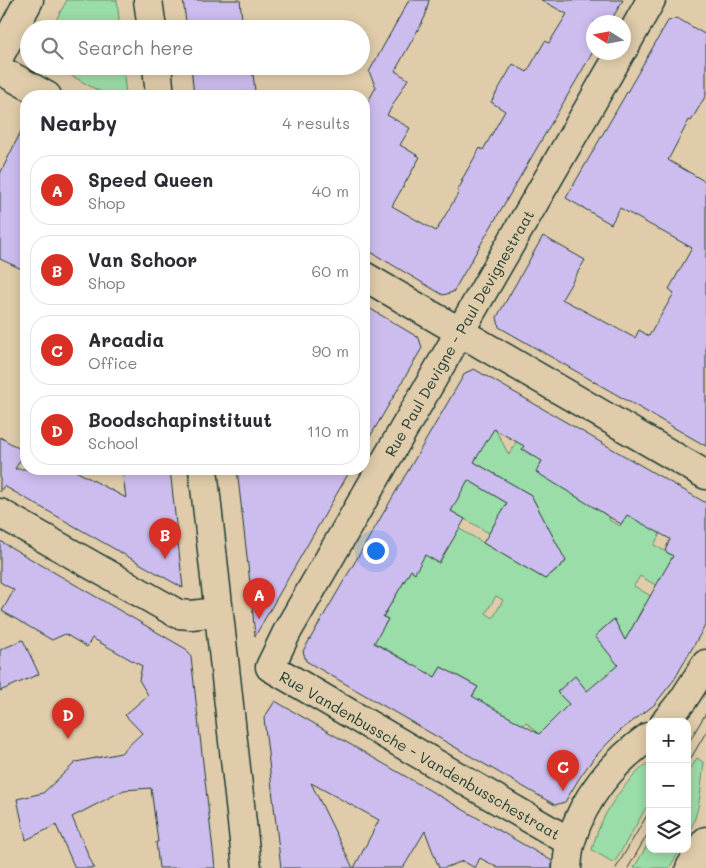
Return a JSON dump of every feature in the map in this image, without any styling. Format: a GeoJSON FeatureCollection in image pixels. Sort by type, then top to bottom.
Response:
{"type":"FeatureCollection","features":[{"type":"Feature","properties":{"kind":"street"},"geometry":{"type":"LineString","coordinates":[[0,55],[29,0]]}},
{"type":"Feature","properties":{"kind":"street"},"geometry":{"type":"LineString","coordinates":[[148,0],[151,20]]}},
{"type":"Feature","properties":{"kind":"street"},"geometry":{"type":"LineString","coordinates":[[631,36],[651,0]]}},
{"type":"Feature","properties":{"kind":"street","name":"Rue Paul Devigne - Paul Devignestraat"},"geometry":{"type":"LineString","coordinates":[[270,667],[288,630],[616,60]]}},
{"type":"Feature","properties":{"kind":"street"},"geometry":{"type":"LineString","coordinates":[[0,70],[36,90]]}},
{"type":"Feature","properties":{"kind":"street"},"geometry":{"type":"LineString","coordinates":[[157,75],[159,90]]}},
{"type":"Feature","properties":{"kind":"street"},"geometry":{"type":"LineString","coordinates":[[370,279],[706,475]]}},
{"type":"Feature","properties":{"kind":"street"},"geometry":{"type":"LineString","coordinates":[[203,475],[247,868]]}},
{"type":"Feature","properties":{"kind":"street"},"geometry":{"type":"LineString","coordinates":[[0,513],[178,614],[191,615],[218,612]]}},
{"type":"Feature","properties":{"kind":"street"},"geometry":{"type":"LineString","coordinates":[[669,718],[706,664]]}},
{"type":"Feature","properties":{"kind":"street","name":"Rue Vandenbussche - Vandenbusschestraat"},"geometry":{"type":"LineString","coordinates":[[270,667],[569,855]]}},
{"type":"Feature","properties":{"kind":"street"},"geometry":{"type":"LineString","coordinates":[[569,855],[580,816],[596,789],[613,767],[646,739]]}},
{"type":"Feature","properties":{"kind":"street"},"geometry":{"type":"LineString","coordinates":[[690,868],[706,841]]}},
{"type":"Feature","properties":{"kind":"green space"},"geometry":{"type":"Polygon","coordinates":[[[67,0],[117,0],[119,20],[56,20],[67,0]]]}},
{"type":"Feature","properties":{"kind":"green space"},"geometry":{"type":"Polygon","coordinates":[[[70,75],[124,75],[125,90],[97,90],[70,75]]]}},
{"type":"Feature","properties":{"kind":"green space"},"geometry":{"type":"Polygon","coordinates":[[[494,427],[509,455],[520,435],[528,439],[522,449],[531,455],[549,449],[539,466],[610,518],[609,520],[620,526],[630,509],[660,534],[654,545],[670,554],[685,539],[661,588],[640,576],[634,586],[661,602],[644,605],[630,632],[634,659],[614,619],[595,636],[625,672],[587,691],[575,677],[557,692],[569,704],[554,719],[544,739],[526,722],[523,726],[466,708],[478,687],[441,667],[435,677],[428,672],[426,674],[403,673],[409,662],[354,631],[385,625],[388,619],[383,617],[411,570],[414,572],[425,555],[458,528],[545,579],[566,562],[531,495],[474,462],[494,427]],[[496,596],[486,613],[493,618],[503,600],[496,596]]]}},
{"type":"Feature","properties":{"kind":"green space"},"geometry":{"type":"Polygon","coordinates":[[[464,472],[470,481],[522,512],[511,529],[496,521],[489,533],[451,511],[464,472]]]}},
{"type":"Feature","properties":{"kind":"green space"},"geometry":{"type":"Polygon","coordinates":[[[697,758],[704,763],[701,792],[691,829],[691,808],[691,768],[697,758]]]}},
{"type":"Feature","properties":{"kind":"green space"},"geometry":{"type":"Polygon","coordinates":[[[646,765],[646,808],[614,863],[592,850],[606,813],[621,790],[646,765]]]}},
{"type":"Feature","properties":{"kind":"green space"},"geometry":{"type":"Polygon","coordinates":[[[646,847],[646,853],[678,853],[669,868],[634,868],[646,847]]]}},
{"type":"Feature","properties":{"kind":"building"},"geometry":{"type":"Polygon","coordinates":[[[183,0],[240,0],[242,20],[186,20],[183,0]]]}},
{"type":"Feature","properties":{"kind":"building"},"geometry":{"type":"Polygon","coordinates":[[[409,0],[429,0],[425,17],[395,71],[408,79],[387,115],[410,128],[400,145],[420,157],[392,206],[436,231],[459,192],[457,191],[463,181],[461,181],[480,148],[483,150],[505,111],[491,102],[513,64],[527,72],[545,41],[549,43],[567,14],[541,0],[623,0],[614,15],[586,15],[586,60],[588,60],[453,292],[443,295],[370,252],[370,98],[376,87],[370,70],[409,0]]]}},
{"type":"Feature","properties":{"kind":"building"},"geometry":{"type":"Polygon","coordinates":[[[677,18],[706,35],[706,95],[691,121],[689,120],[668,160],[706,182],[706,446],[499,327],[497,317],[543,236],[585,260],[562,299],[635,338],[639,330],[649,336],[674,293],[669,289],[692,248],[620,208],[611,224],[566,198],[668,21],[677,18]]]}},
{"type":"Feature","properties":{"kind":"building"},"geometry":{"type":"Polygon","coordinates":[[[192,75],[253,75],[255,90],[193,90],[192,75]]]}},
{"type":"Feature","properties":{"kind":"building"},"geometry":{"type":"Polygon","coordinates":[[[20,133],[20,268],[0,259],[0,174],[20,133]]]}},
{"type":"Feature","properties":{"kind":"building"},"geometry":{"type":"Polygon","coordinates":[[[370,309],[419,338],[422,348],[370,437],[370,309]]]}},
{"type":"Feature","properties":{"kind":"building"},"geometry":{"type":"Polygon","coordinates":[[[474,369],[706,503],[706,624],[674,680],[654,705],[621,730],[607,744],[593,759],[565,802],[555,805],[306,661],[303,651],[465,373],[474,369]],[[494,429],[474,462],[531,495],[566,561],[545,579],[483,543],[507,503],[468,480],[451,511],[465,519],[439,563],[425,555],[415,573],[411,570],[383,617],[388,619],[374,643],[435,677],[441,667],[478,687],[472,696],[539,734],[569,704],[557,692],[575,676],[587,691],[618,665],[595,636],[614,619],[625,640],[673,556],[665,551],[670,539],[627,515],[621,524],[536,472],[542,461],[522,449],[524,446],[494,429]]]}},
{"type":"Feature","properties":{"kind":"building"},"geometry":{"type":"Polygon","coordinates":[[[0,437],[20,449],[20,460],[15,469],[20,469],[20,475],[83,475],[126,498],[123,475],[171,475],[183,588],[4,486],[0,492],[0,437]]]}},
{"type":"Feature","properties":{"kind":"building"},"geometry":{"type":"Polygon","coordinates":[[[238,475],[348,475],[255,636],[238,475]]]}},
{"type":"Feature","properties":{"kind":"building"},"geometry":{"type":"Polygon","coordinates":[[[0,541],[186,649],[191,657],[215,868],[159,868],[156,842],[158,842],[151,788],[124,790],[72,817],[94,868],[75,868],[56,825],[26,840],[17,799],[43,793],[76,762],[121,753],[142,733],[125,715],[148,695],[139,680],[142,666],[92,638],[87,647],[65,634],[52,640],[2,611],[14,590],[0,582],[0,541]]]}},
{"type":"Feature","properties":{"kind":"building"},"geometry":{"type":"Polygon","coordinates":[[[23,640],[39,674],[0,691],[0,650],[23,640]]]}},
{"type":"Feature","properties":{"kind":"building"},"geometry":{"type":"Polygon","coordinates":[[[275,701],[552,861],[552,868],[498,868],[480,858],[475,868],[463,861],[439,868],[425,831],[403,868],[354,868],[379,820],[311,783],[353,868],[281,868],[264,718],[275,701]]]}},
{"type":"Feature","properties":{"kind":"tram line"},"geometry":{"type":"LineString","coordinates":[[691,738],[706,713]]}},
{"type":"Feature","properties":{"kind":"tram line"},"geometry":{"type":"LineString","coordinates":[[688,763],[706,732]]}},
{"type":"Feature","properties":{"kind":"tram line"},"geometry":{"type":"LineString","coordinates":[[616,868],[646,817]]}},
{"type":"Feature","properties":{"kind":"tram line"},"geometry":{"type":"LineString","coordinates":[[628,868],[646,837]]}},
{"type":"Feature","properties":{"kind":"place","name":"Van Schoor"},"geometry":{"type":"Point","coordinates":[165,559]}},
{"type":"Feature","properties":{"kind":"place","name":"Speed Queen"},"geometry":{"type":"Point","coordinates":[259,619]}},
{"type":"Feature","properties":{"kind":"place","name":"Boodschapinstituut"},"geometry":{"type":"Point","coordinates":[68,739]}},
{"type":"Feature","properties":{"kind":"place","name":"Arcadia"},"geometry":{"type":"Point","coordinates":[563,791]}}]}
